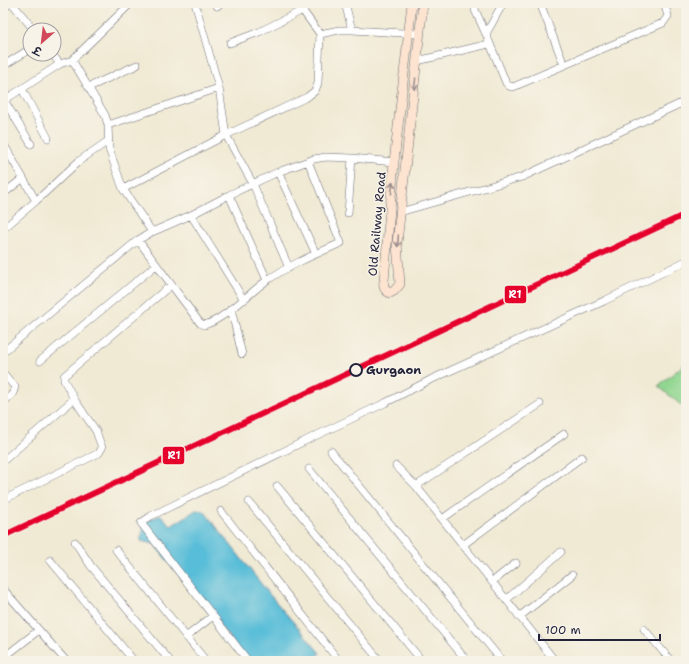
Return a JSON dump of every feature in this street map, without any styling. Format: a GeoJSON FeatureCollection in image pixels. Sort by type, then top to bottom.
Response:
{"type":"FeatureCollection","features":[{"type":"Feature","properties":{"kind":"main road","name":"Old Railway Road"},"geometry":{"type":"LineString","coordinates":[[412,3],[394,162],[383,286],[385,290],[390,293],[398,288],[400,284],[397,242],[423,3]]}},
{"type":"Feature","properties":{"kind":"street"},"geometry":{"type":"LineString","coordinates":[[3,8],[12,3],[27,22]]}},
{"type":"Feature","properties":{"kind":"street"},"geometry":{"type":"LineString","coordinates":[[31,144],[4,101],[60,64],[72,60],[131,3]]}},
{"type":"Feature","properties":{"kind":"street"},"geometry":{"type":"LineString","coordinates":[[195,3],[219,88],[226,135],[253,184],[289,268]]}},
{"type":"Feature","properties":{"kind":"street"},"geometry":{"type":"LineString","coordinates":[[123,189],[226,135],[308,98],[315,91],[318,83],[320,34],[297,3]]}},
{"type":"Feature","properties":{"kind":"street"},"geometry":{"type":"LineString","coordinates":[[345,3],[352,30]]}},
{"type":"Feature","properties":{"kind":"street"},"geometry":{"type":"LineString","coordinates":[[476,3],[475,10],[489,44],[506,83],[511,87],[663,23],[668,16],[664,3]]}},
{"type":"Feature","properties":{"kind":"street"},"geometry":{"type":"LineString","coordinates":[[486,34],[503,3]]}},
{"type":"Feature","properties":{"kind":"street"},"geometry":{"type":"LineString","coordinates":[[540,3],[564,65]]}},
{"type":"Feature","properties":{"kind":"street"},"geometry":{"type":"LineString","coordinates":[[230,43],[259,32],[303,10]]}},
{"type":"Feature","properties":{"kind":"street"},"geometry":{"type":"LineString","coordinates":[[320,34],[339,30],[420,34]]}},
{"type":"Feature","properties":{"kind":"street"},"geometry":{"type":"LineString","coordinates":[[417,61],[489,44]]}},
{"type":"Feature","properties":{"kind":"street"},"geometry":{"type":"LineString","coordinates":[[3,66],[22,54]]}},
{"type":"Feature","properties":{"kind":"street"},"geometry":{"type":"LineString","coordinates":[[72,60],[105,115],[108,125],[109,149],[123,189],[152,232]]}},
{"type":"Feature","properties":{"kind":"street"},"geometry":{"type":"LineString","coordinates":[[88,87],[137,65]]}},
{"type":"Feature","properties":{"kind":"street"},"geometry":{"type":"LineString","coordinates":[[22,88],[48,138]]}},
{"type":"Feature","properties":{"kind":"street"},"geometry":{"type":"LineString","coordinates":[[108,125],[219,88]]}},
{"type":"Feature","properties":{"kind":"street"},"geometry":{"type":"LineString","coordinates":[[400,212],[522,177],[686,101]]}},
{"type":"Feature","properties":{"kind":"street"},"geometry":{"type":"LineString","coordinates":[[3,229],[79,162],[108,141]]}},
{"type":"Feature","properties":{"kind":"street"},"geometry":{"type":"LineString","coordinates":[[3,144],[36,201]]}},
{"type":"Feature","properties":{"kind":"street"},"geometry":{"type":"LineString","coordinates":[[3,352],[138,240],[152,232],[191,215],[278,172],[308,161],[326,157],[394,162]]}},
{"type":"Feature","properties":{"kind":"street"},"geometry":{"type":"LineString","coordinates":[[348,213],[352,158]]}},
{"type":"Feature","properties":{"kind":"street"},"geometry":{"type":"LineString","coordinates":[[138,240],[200,323],[204,325],[212,322],[244,300],[267,280],[316,254],[341,243],[308,161]]}},
{"type":"Feature","properties":{"kind":"street"},"geometry":{"type":"LineString","coordinates":[[278,172],[316,254]]}},
{"type":"Feature","properties":{"kind":"street"},"geometry":{"type":"LineString","coordinates":[[3,194],[22,178]]}},
{"type":"Feature","properties":{"kind":"street"},"geometry":{"type":"LineString","coordinates":[[229,195],[267,280]]}},
{"type":"Feature","properties":{"kind":"street"},"geometry":{"type":"LineString","coordinates":[[191,215],[244,300]]}},
{"type":"Feature","properties":{"kind":"street"},"geometry":{"type":"LineString","coordinates":[[248,661],[141,523],[151,516],[310,438],[386,403],[430,380],[604,301],[686,261]]}},
{"type":"Feature","properties":{"kind":"street"},"geometry":{"type":"LineString","coordinates":[[40,361],[156,265]]}},
{"type":"Feature","properties":{"kind":"street"},"geometry":{"type":"LineString","coordinates":[[3,500],[99,453],[102,448],[96,431],[74,399],[64,380],[65,375],[171,285]]}},
{"type":"Feature","properties":{"kind":"street"},"geometry":{"type":"LineString","coordinates":[[231,309],[242,354]]}},
{"type":"Feature","properties":{"kind":"street"},"geometry":{"type":"LineString","coordinates":[[3,373],[15,388],[14,393],[3,403]]}},
{"type":"Feature","properties":{"kind":"street"},"geometry":{"type":"LineString","coordinates":[[3,461],[74,399]]}},
{"type":"Feature","properties":{"kind":"street"},"geometry":{"type":"LineString","coordinates":[[416,486],[540,404]]}},
{"type":"Feature","properties":{"kind":"street"},"geometry":{"type":"LineString","coordinates":[[442,519],[564,434]]}},
{"type":"Feature","properties":{"kind":"street"},"geometry":{"type":"LineString","coordinates":[[331,451],[502,661]]}},
{"type":"Feature","properties":{"kind":"street"},"geometry":{"type":"LineString","coordinates":[[463,545],[582,457]]}},
{"type":"Feature","properties":{"kind":"street"},"geometry":{"type":"LineString","coordinates":[[396,466],[416,486],[555,661]]}},
{"type":"Feature","properties":{"kind":"street"},"geometry":{"type":"LineString","coordinates":[[309,469],[467,661]]}},
{"type":"Feature","properties":{"kind":"street"},"geometry":{"type":"LineString","coordinates":[[277,486],[422,661]]}},
{"type":"Feature","properties":{"kind":"street"},"geometry":{"type":"LineString","coordinates":[[249,502],[380,661]]}},
{"type":"Feature","properties":{"kind":"street"},"geometry":{"type":"LineString","coordinates":[[221,511],[339,661]]}},
{"type":"Feature","properties":{"kind":"street"},"geometry":{"type":"LineString","coordinates":[[75,542],[91,566],[170,661]]}},
{"type":"Feature","properties":{"kind":"street"},"geometry":{"type":"LineString","coordinates":[[116,550],[206,661]]}},
{"type":"Feature","properties":{"kind":"street"},"geometry":{"type":"LineString","coordinates":[[506,600],[561,552]]}},
{"type":"Feature","properties":{"kind":"street"},"geometry":{"type":"LineString","coordinates":[[50,560],[134,661]]}},
{"type":"Feature","properties":{"kind":"street"},"geometry":{"type":"LineString","coordinates":[[492,582],[516,563]]}},
{"type":"Feature","properties":{"kind":"street"},"geometry":{"type":"LineString","coordinates":[[519,617],[572,575]]}},
{"type":"Feature","properties":{"kind":"street"},"geometry":{"type":"LineString","coordinates":[[3,589],[66,661]]}},
{"type":"Feature","properties":{"kind":"street"},"geometry":{"type":"LineString","coordinates":[[186,637],[213,616]]}},
{"type":"Feature","properties":{"kind":"street"},"geometry":{"type":"LineString","coordinates":[[644,629],[671,661]]}},
{"type":"Feature","properties":{"kind":"street"},"geometry":{"type":"LineString","coordinates":[[3,658],[39,630]]}},
{"type":"Feature","properties":{"kind":"green space"},"geometry":{"type":"Polygon","coordinates":[[[686,363],[686,409],[658,386],[686,363]]]}},
{"type":"Feature","properties":{"kind":"water"},"geometry":{"type":"Polygon","coordinates":[[[196,510],[204,511],[270,595],[320,653],[313,661],[248,661],[154,544],[141,541],[144,522],[161,515],[171,526],[196,510]]]}},
{"type":"Feature","properties":{"kind":"transit line","name":"R1"},"geometry":{"type":"LineString","coordinates":[[3,536],[686,214]]}},
{"type":"Feature","properties":{"kind":"place","name":"Gurgaon"},"geometry":{"type":"Point","coordinates":[356,370]}}]}
